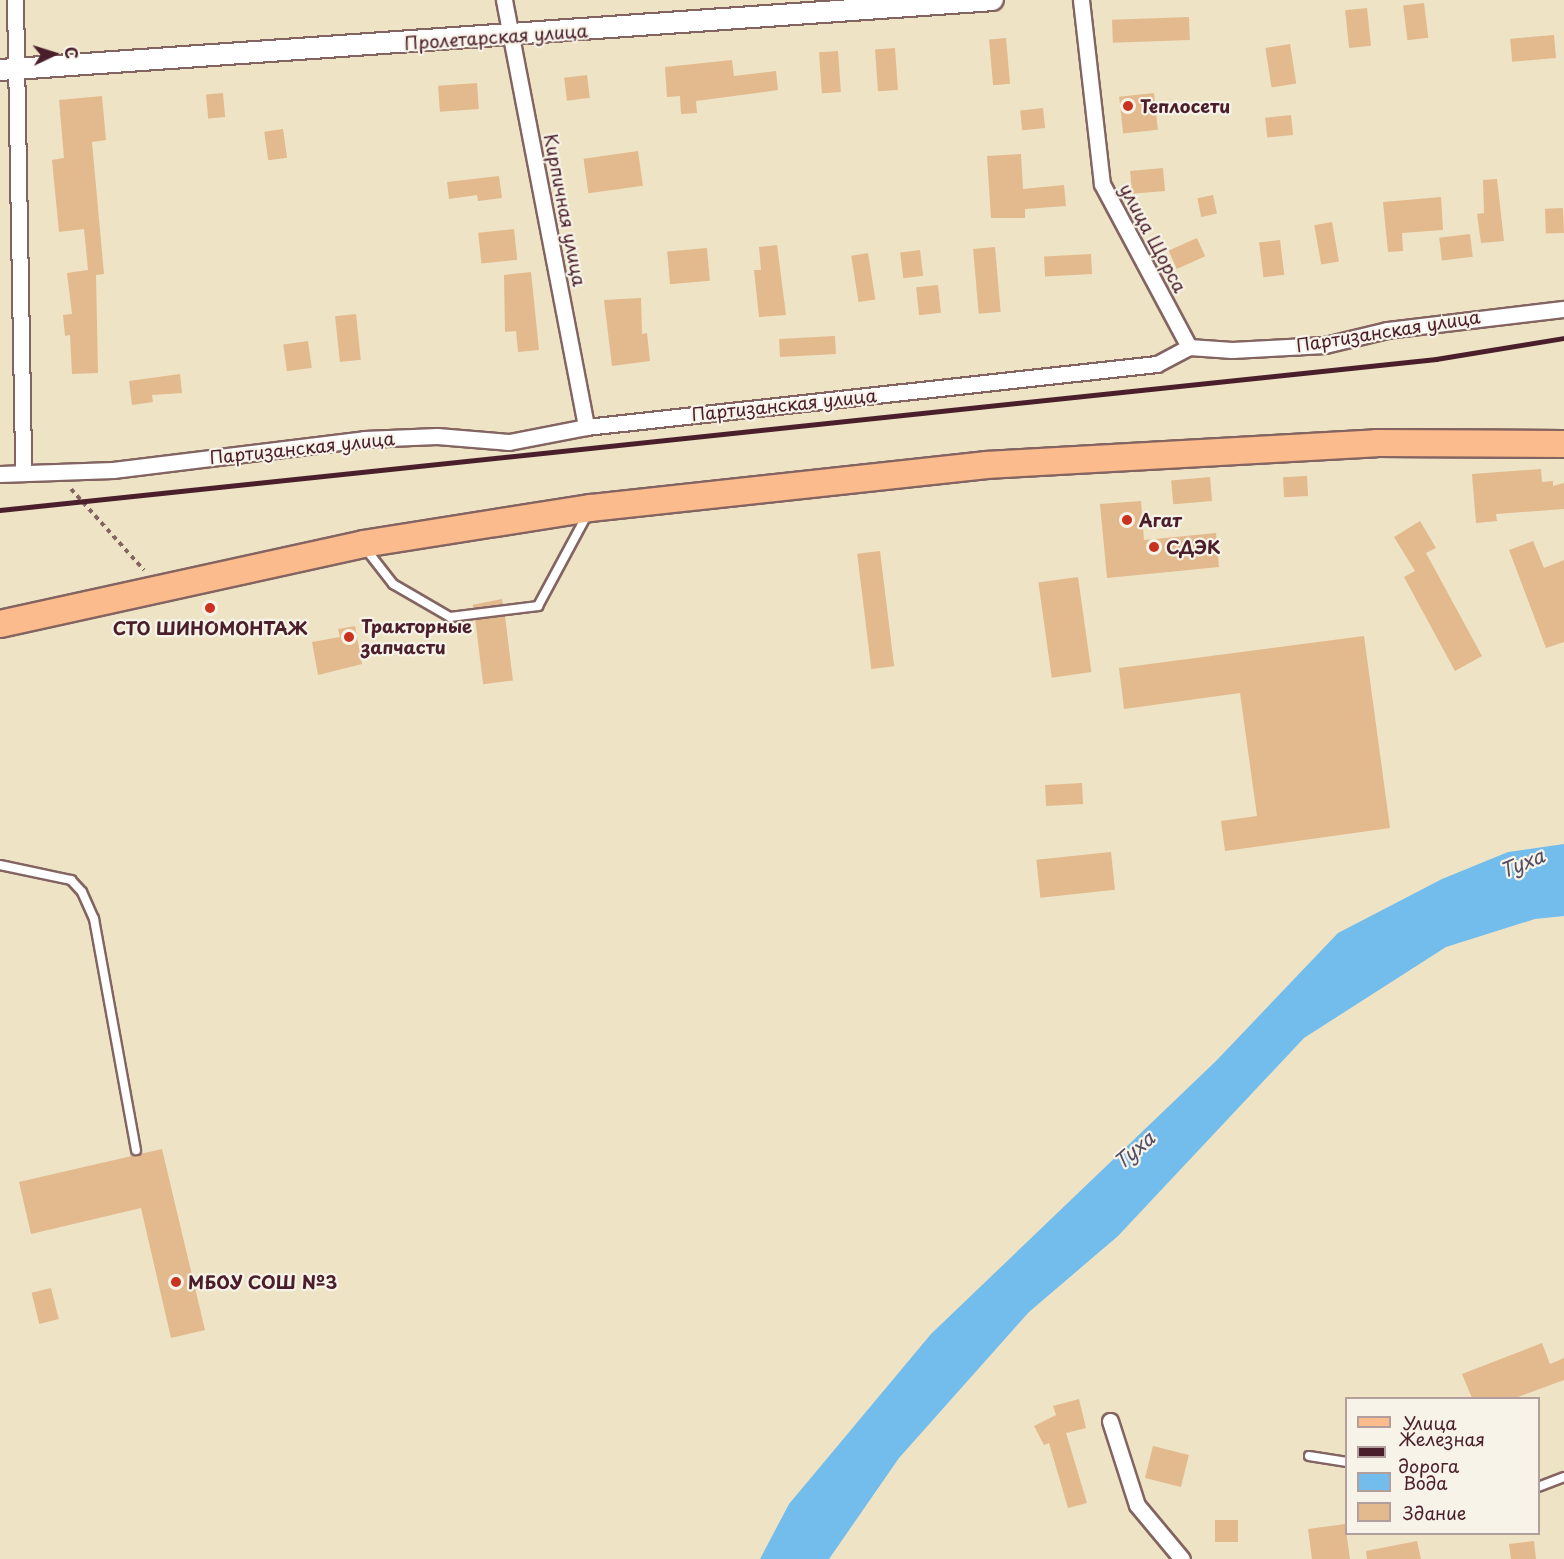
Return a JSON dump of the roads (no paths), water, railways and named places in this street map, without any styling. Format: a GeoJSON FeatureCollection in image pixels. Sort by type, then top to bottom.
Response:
{"type":"FeatureCollection","features":[{"type":"Feature","properties":{"kind":"main road"},"geometry":{"type":"LineString","coordinates":[[0,624],[363,544],[591,508],[986,465],[1376,443],[1564,444]]}},
{"type":"Feature","properties":{"kind":"street"},"geometry":{"type":"LineString","coordinates":[[15,0],[9,70],[23,470]]}},
{"type":"Feature","properties":{"kind":"street","name":"Кирпичная улица"},"geometry":{"type":"LineString","coordinates":[[504,0],[513,36],[586,427]]}},
{"type":"Feature","properties":{"kind":"street","name":"Пролетарская улица"},"geometry":{"type":"LineString","coordinates":[[9,70],[513,36],[993,0]]}},
{"type":"Feature","properties":{"kind":"street","name":"улица Щорса"},"geometry":{"type":"LineString","coordinates":[[1081,0],[1102,184],[1189,347]]}},
{"type":"Feature","properties":{"kind":"street","name":"Партизанская улица"},"geometry":{"type":"LineString","coordinates":[[0,474],[23,470],[113,470],[364,439],[437,436],[509,442],[586,427],[1157,364],[1189,347],[1232,350],[1325,345],[1387,330],[1564,309]]}},
{"type":"Feature","properties":{"kind":"street"},"geometry":{"type":"LineString","coordinates":[[1110,1421],[1137,1505],[1182,1559]]}},
{"type":"Feature","properties":{"kind":"lane"},"geometry":{"type":"LineString","coordinates":[[363,544],[393,584],[450,617],[538,606],[591,508]]}},
{"type":"Feature","properties":{"kind":"lane"},"geometry":{"type":"LineString","coordinates":[[0,865],[70,880],[82,892],[94,920],[136,1150]]}},
{"type":"Feature","properties":{"kind":"lane"},"geometry":{"type":"LineString","coordinates":[[1309,1456],[1345,1462]]}},
{"type":"Feature","properties":{"kind":"lane"},"geometry":{"type":"LineString","coordinates":[[1540,1487],[1564,1477]]}},
{"type":"Feature","properties":{"kind":"water","name":"Туха"},"geometry":{"type":"Polygon","coordinates":[[[1564,844],[1564,916],[1535,919],[1446,947],[1304,1038],[1118,1236],[1029,1312],[899,1458],[829,1559],[760,1559],[789,1504],[931,1334],[1216,1061],[1338,933],[1442,879],[1508,852],[1564,844]]]}},
{"type":"Feature","properties":{"kind":"railway"},"geometry":{"type":"LineString","coordinates":[[0,510],[1436,359],[1564,338]]}},
{"type":"Feature","properties":{"kind":"place","name":"Теплосети"},"geometry":{"type":"Point","coordinates":[1128,106]}},
{"type":"Feature","properties":{"kind":"place","name":"Агат"},"geometry":{"type":"Point","coordinates":[1127,520]}},
{"type":"Feature","properties":{"kind":"place","name":"СДЭК"},"geometry":{"type":"Point","coordinates":[1154,547]}},
{"type":"Feature","properties":{"kind":"place","name":"СТО ШИНОМОНТАЖ"},"geometry":{"type":"Point","coordinates":[210,608]}},
{"type":"Feature","properties":{"kind":"place","name":"Тракторные запчасти"},"geometry":{"type":"Point","coordinates":[349,637]}},
{"type":"Feature","properties":{"kind":"place","name":"МБОУ СОШ №3"},"geometry":{"type":"Point","coordinates":[176,1282]}}]}
